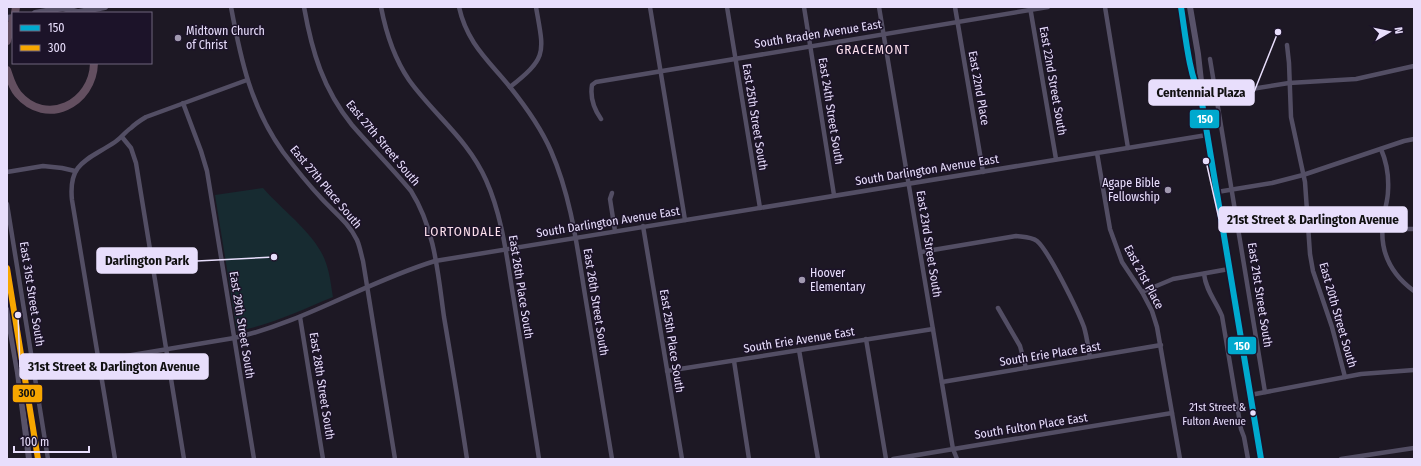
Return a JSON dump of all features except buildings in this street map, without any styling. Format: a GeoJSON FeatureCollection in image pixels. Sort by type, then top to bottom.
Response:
{"type":"FeatureCollection","features":[{"type":"Feature","properties":{"kind":"highway"},"geometry":{"type":"LineString","coordinates":[[7,41],[12,22]]}},
{"type":"Feature","properties":{"kind":"highway"},"geometry":{"type":"LineString","coordinates":[[7,70],[14,89],[24,100],[44,109],[56,109],[73,103],[87,90],[92,79],[94,64]]}},
{"type":"Feature","properties":{"kind":"main road"},"geometry":{"type":"LineString","coordinates":[[41,12],[63,8],[76,12],[105,7]]}},
{"type":"Feature","properties":{"kind":"main road"},"geometry":{"type":"LineString","coordinates":[[1181,7],[1189,55],[1197,90],[1201,97]]}},
{"type":"Feature","properties":{"kind":"main road"},"geometry":{"type":"LineString","coordinates":[[1190,7],[1198,54],[1202,90],[1201,97],[1261,459]]}},
{"type":"Feature","properties":{"kind":"main road"},"geometry":{"type":"LineString","coordinates":[[1189,55],[1198,54]]}},
{"type":"Feature","properties":{"kind":"main road","name":"East 31st Street South"},"geometry":{"type":"LineString","coordinates":[[7,268],[21,373],[29,459]]}},
{"type":"Feature","properties":{"kind":"main road","name":"East 31st Street South"},"geometry":{"type":"LineString","coordinates":[[7,310],[38,459]]}},
{"type":"Feature","properties":{"kind":"street","name":"East 27th Place South"},"geometry":{"type":"LineString","coordinates":[[231,7],[238,48],[247,80],[272,136],[283,152],[344,221],[360,248],[395,459]]}},
{"type":"Feature","properties":{"kind":"street","name":"East 27th Street South"},"geometry":{"type":"LineString","coordinates":[[304,7],[312,48],[328,88],[352,125],[403,181],[418,201],[428,226],[467,459]]}},
{"type":"Feature","properties":{"kind":"street","name":"East 26th Place South"},"geometry":{"type":"LineString","coordinates":[[381,7],[384,23],[395,55],[409,80],[459,136],[477,163],[495,203],[505,249],[539,459]]}},
{"type":"Feature","properties":{"kind":"street","name":"East 26th Street South"},"geometry":{"type":"LineString","coordinates":[[459,7],[465,28],[478,51],[510,87],[531,116],[550,150],[569,200],[612,459]]}},
{"type":"Feature","properties":{"kind":"street"},"geometry":{"type":"LineString","coordinates":[[510,87],[533,67],[541,54],[541,36],[536,7]]}},
{"type":"Feature","properties":{"kind":"street"},"geometry":{"type":"LineString","coordinates":[[650,7],[685,220]]}},
{"type":"Feature","properties":{"kind":"street","name":"East 25th Street South"},"geometry":{"type":"LineString","coordinates":[[727,7],[760,208]]}},
{"type":"Feature","properties":{"kind":"street","name":"East 24th Street South"},"geometry":{"type":"LineString","coordinates":[[804,7],[834,195]]}},
{"type":"Feature","properties":{"kind":"street","name":"East 23rd Street South"},"geometry":{"type":"LineString","coordinates":[[880,7],[953,449],[957,459]]}},
{"type":"Feature","properties":{"kind":"street","name":"East 22nd Place"},"geometry":{"type":"LineString","coordinates":[[955,7],[983,172]]}},
{"type":"Feature","properties":{"kind":"street","name":"South Braden Avenue East"},"geometry":{"type":"LineString","coordinates":[[601,119],[595,110],[592,85],[596,82],[660,70],[957,22],[1031,8],[1048,7]]}},
{"type":"Feature","properties":{"kind":"street"},"geometry":{"type":"LineString","coordinates":[[1105,7],[1128,148]]}},
{"type":"Feature","properties":{"kind":"street","name":"East 22nd Street South"},"geometry":{"type":"LineString","coordinates":[[1031,8],[1056,159]]}},
{"type":"Feature","properties":{"kind":"street","name":"East 20th Street South"},"geometry":{"type":"LineString","coordinates":[[1287,45],[1291,117],[1303,175],[1313,271],[1332,327],[1345,377]]}},
{"type":"Feature","properties":{"kind":"street","name":"East 21st Street South"},"geometry":{"type":"LineString","coordinates":[[1210,59],[1265,392]]}},
{"type":"Feature","properties":{"kind":"street"},"geometry":{"type":"LineString","coordinates":[[1201,97],[1289,84],[1356,79],[1414,66]]}},
{"type":"Feature","properties":{"kind":"street"},"geometry":{"type":"LineString","coordinates":[[115,459],[72,200],[72,182],[75,171],[84,161],[122,137],[129,129],[146,117],[247,80]]}},
{"type":"Feature","properties":{"kind":"street","name":"East 29th Street South"},"geometry":{"type":"LineString","coordinates":[[183,103],[207,171],[254,459]]}},
{"type":"Feature","properties":{"kind":"street","name":"South Darlington Avenue East"},"geometry":{"type":"LineString","coordinates":[[21,373],[166,350],[234,338],[268,330],[367,286],[401,272],[435,261],[1207,135]]}},
{"type":"Feature","properties":{"kind":"street"},"geometry":{"type":"LineString","coordinates":[[122,137],[131,148],[136,162],[184,459]]}},
{"type":"Feature","properties":{"kind":"street"},"geometry":{"type":"LineString","coordinates":[[1217,192],[1272,183],[1303,175],[1414,139]]}},
{"type":"Feature","properties":{"kind":"street"},"geometry":{"type":"LineString","coordinates":[[1381,149],[1388,169],[1388,193],[1382,229],[1384,250],[1391,267],[1400,280],[1414,291]]}},
{"type":"Feature","properties":{"kind":"street","name":"East 21st Place"},"geometry":{"type":"LineString","coordinates":[[1097,153],[1113,240],[1122,262],[1142,292],[1152,311],[1157,327],[1180,459]]}},
{"type":"Feature","properties":{"kind":"street"},"geometry":{"type":"LineString","coordinates":[[7,172],[43,166],[75,171]]}},
{"type":"Feature","properties":{"kind":"street"},"geometry":{"type":"LineString","coordinates":[[612,193],[610,199],[614,231]]}},
{"type":"Feature","properties":{"kind":"street","name":"East 31st Street South"},"geometry":{"type":"LineString","coordinates":[[7,204],[48,459]]}},
{"type":"Feature","properties":{"kind":"street","name":"East 25th Place South"},"geometry":{"type":"LineString","coordinates":[[643,226],[682,459]]}},
{"type":"Feature","properties":{"kind":"street"},"geometry":{"type":"LineString","coordinates":[[1382,229],[1414,228]]}},
{"type":"Feature","properties":{"kind":"street"},"geometry":{"type":"LineString","coordinates":[[921,252],[1016,236],[1027,237],[1037,241],[1046,252],[1076,308],[1084,327],[1090,357]]}},
{"type":"Feature","properties":{"kind":"street"},"geometry":{"type":"LineString","coordinates":[[1142,292],[1172,279],[1230,269]]}},
{"type":"Feature","properties":{"kind":"street"},"geometry":{"type":"LineString","coordinates":[[1204,274],[1205,285],[1218,306],[1222,316],[1241,429],[1248,459]]}},
{"type":"Feature","properties":{"kind":"street"},"geometry":{"type":"LineString","coordinates":[[998,308],[1020,346],[1026,368]]}},
{"type":"Feature","properties":{"kind":"street","name":"East 28th Street South"},"geometry":{"type":"LineString","coordinates":[[300,317],[324,459]]}},
{"type":"Feature","properties":{"kind":"street","name":"South Erie Avenue East"},"geometry":{"type":"LineString","coordinates":[[667,371],[933,328]]}},
{"type":"Feature","properties":{"kind":"street"},"geometry":{"type":"LineString","coordinates":[[866,339],[886,459]]}},
{"type":"Feature","properties":{"kind":"street","name":"South Erie Place East"},"geometry":{"type":"LineString","coordinates":[[942,382],[1161,345]]}},
{"type":"Feature","properties":{"kind":"street"},"geometry":{"type":"LineString","coordinates":[[799,350],[818,459]]}},
{"type":"Feature","properties":{"kind":"street"},"geometry":{"type":"LineString","coordinates":[[734,361],[750,459]]}},
{"type":"Feature","properties":{"kind":"street"},"geometry":{"type":"LineString","coordinates":[[1250,395],[1367,373],[1414,370]]}},
{"type":"Feature","properties":{"kind":"street","name":"South Fulton Place East"},"geometry":{"type":"LineString","coordinates":[[893,459],[1172,413]]}},
{"type":"Feature","properties":{"kind":"street"},"geometry":{"type":"LineString","coordinates":[[1343,459],[1414,448]]}},
{"type":"Feature","properties":{"kind":"shaded area"},"geometry":{"type":"Polygon","coordinates":[[[263,188],[298,223],[315,243],[326,263],[333,297],[274,321],[237,331],[215,195],[263,188]]]}},
{"type":"Feature","properties":{"kind":"transit line","name":"150"},"geometry":{"type":"LineString","coordinates":[[1181,7],[1190,66],[1201,97],[1261,459]]}},
{"type":"Feature","properties":{"kind":"transit line","name":"300"},"geometry":{"type":"LineString","coordinates":[[7,268],[38,459]]}},
{"type":"Feature","properties":{"kind":"place","name":"Centennial Plaza"},"geometry":{"type":"Point","coordinates":[1278,32]}},
{"type":"Feature","properties":{"kind":"place","name":"Midtown Church of Christ"},"geometry":{"type":"Point","coordinates":[178,38]}},
{"type":"Feature","properties":{"kind":"place","name":"21st Street & Darlington Avenue"},"geometry":{"type":"Point","coordinates":[1206,161]}},
{"type":"Feature","properties":{"kind":"place","name":"Agape Bible Fellowship"},"geometry":{"type":"Point","coordinates":[1168,190]}},
{"type":"Feature","properties":{"kind":"place","name":"Darlington Park"},"geometry":{"type":"Point","coordinates":[274,257]}},
{"type":"Feature","properties":{"kind":"place","name":"Hoover Elementary"},"geometry":{"type":"Point","coordinates":[802,280]}},
{"type":"Feature","properties":{"kind":"place","name":"31st Street & Darlington Avenue"},"geometry":{"type":"Point","coordinates":[18,315]}},
{"type":"Feature","properties":{"kind":"place","name":"21st Street & Fulton Avenue"},"geometry":{"type":"Point","coordinates":[1253,413]}},
{"type":"Feature","properties":{"kind":"district","name":"GRACEMONT"},"geometry":{"type":"Point","coordinates":[873,49]}},
{"type":"Feature","properties":{"kind":"district","name":"LORTONDALE"},"geometry":{"type":"Point","coordinates":[463,231]}}]}
